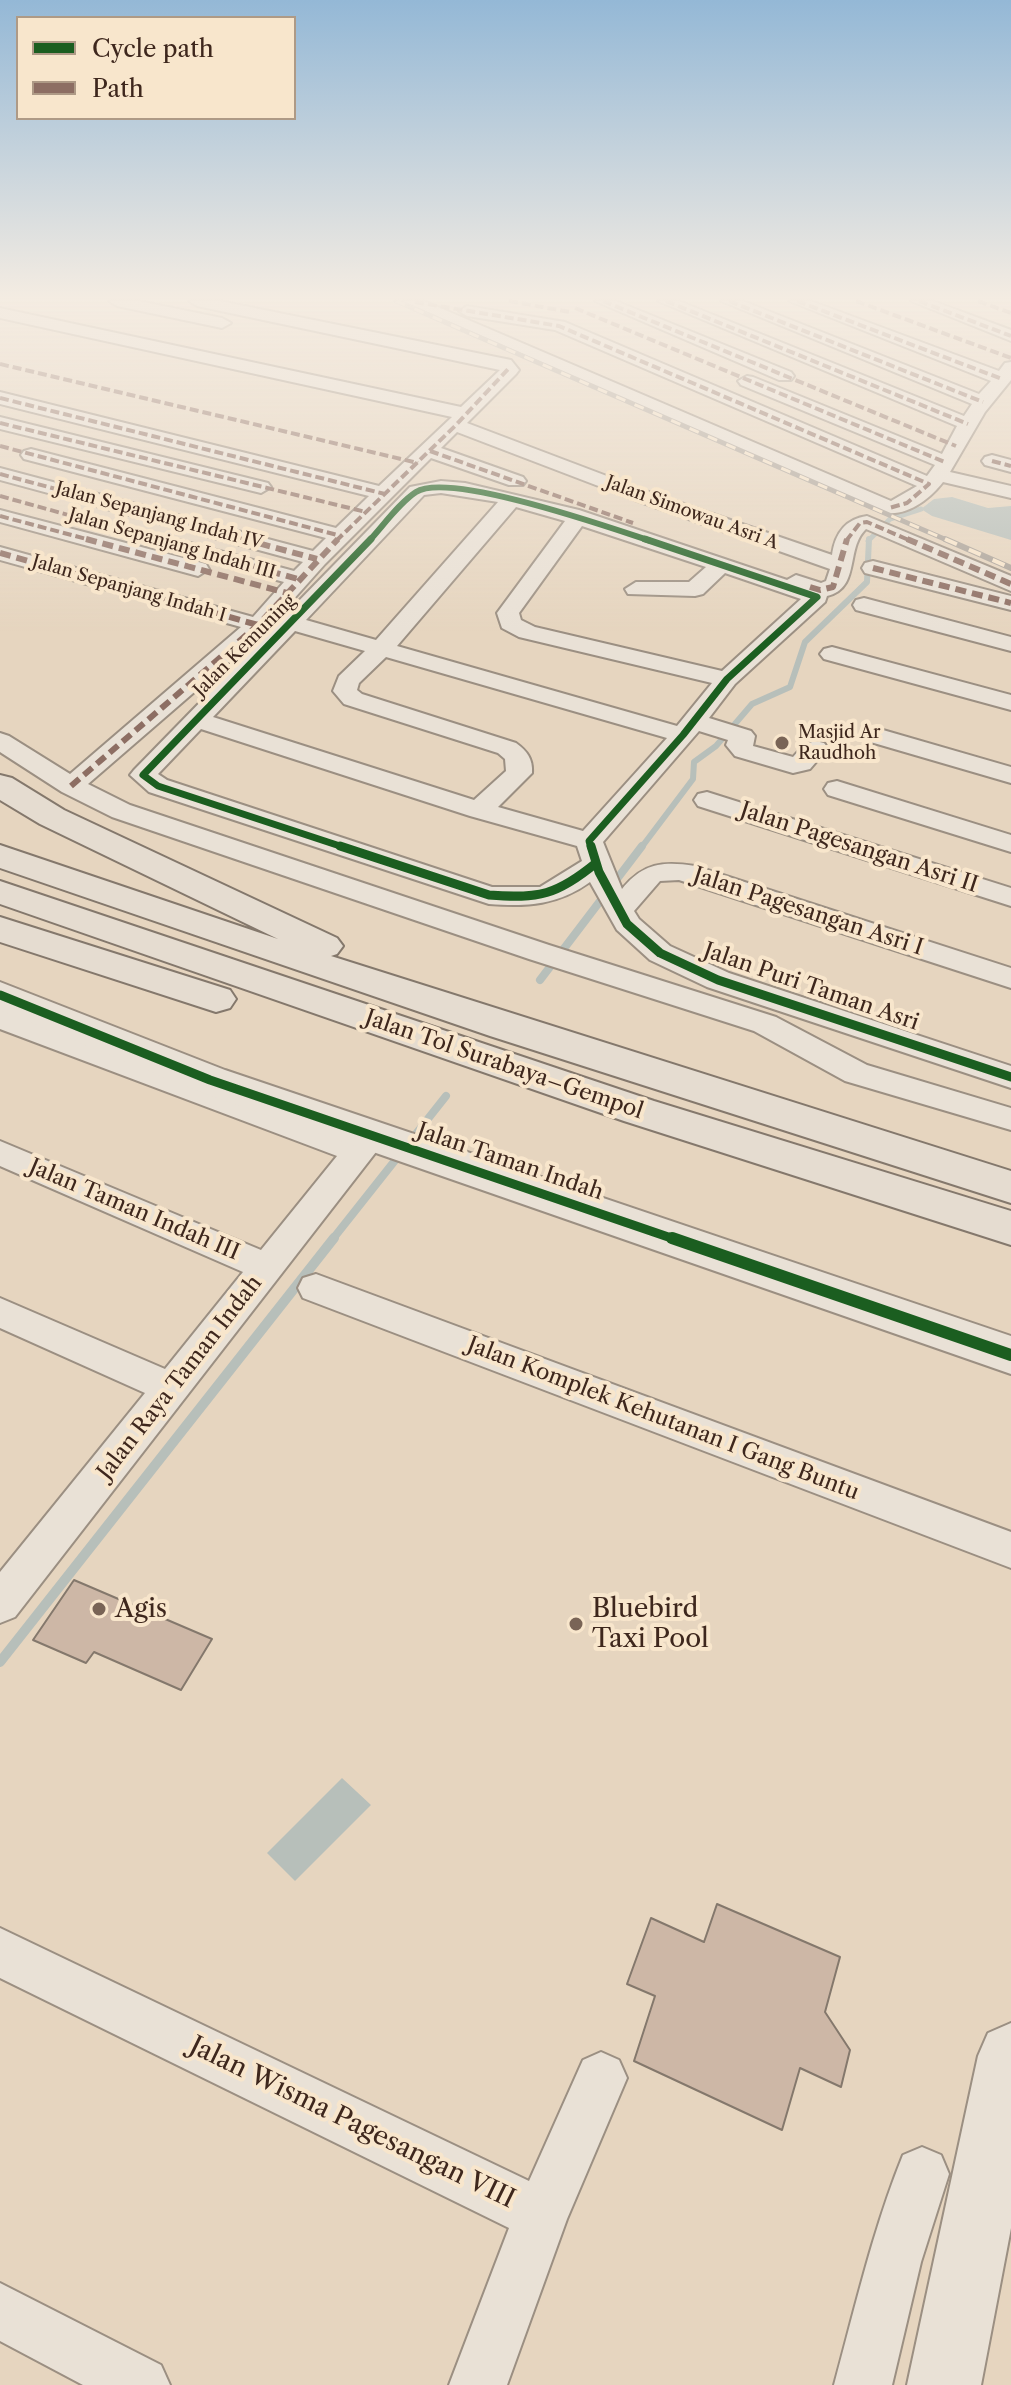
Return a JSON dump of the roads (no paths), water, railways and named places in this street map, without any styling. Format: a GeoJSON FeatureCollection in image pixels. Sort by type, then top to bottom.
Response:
{"type":"FeatureCollection","features":[{"type":"Feature","properties":{"kind":"highway"},"geometry":{"type":"LineString","coordinates":[[0,785],[52,817],[301,933],[403,995]]}},
{"type":"Feature","properties":{"kind":"highway","name":"Jalan Tol Surabaya–Gempol"},"geometry":{"type":"LineString","coordinates":[[0,856],[403,995],[1011,1187]]}},
{"type":"Feature","properties":{"kind":"highway","name":"Jalan Tol Surabaya–Gempol"},"geometry":{"type":"LineString","coordinates":[[0,892],[639,1111],[1011,1228]]}},
{"type":"Feature","properties":{"kind":"highway"},"geometry":{"type":"LineString","coordinates":[[0,929],[420,1063],[558,1097],[639,1111]]}},
{"type":"Feature","properties":{"kind":"street"},"geometry":{"type":"LineString","coordinates":[[57,412],[385,494]]}},
{"type":"Feature","properties":{"kind":"street"},"geometry":{"type":"LineString","coordinates":[[409,412],[457,424]]}},
{"type":"Feature","properties":{"kind":"street"},"geometry":{"type":"LineString","coordinates":[[71,786],[258,625],[317,559],[430,451],[466,412]]}},
{"type":"Feature","properties":{"kind":"street"},"geometry":{"type":"LineString","coordinates":[[669,412],[889,508],[900,507],[916,499],[942,467],[976,412]]}},
{"type":"Feature","properties":{"kind":"street"},"geometry":{"type":"LineString","coordinates":[[811,412],[1011,492]]}},
{"type":"Feature","properties":{"kind":"street"},"geometry":{"type":"LineString","coordinates":[[811,412],[942,467]]}},
{"type":"Feature","properties":{"kind":"street"},"geometry":{"type":"LineString","coordinates":[[830,412],[942,467]]}},
{"type":"Feature","properties":{"kind":"street"},"geometry":{"type":"LineString","coordinates":[[939,412],[968,424]]}},
{"type":"Feature","properties":{"kind":"street"},"geometry":{"type":"LineString","coordinates":[[0,423],[366,512]]}},
{"type":"Feature","properties":{"kind":"street"},"geometry":{"type":"LineString","coordinates":[[419,425],[457,424]]}},
{"type":"Feature","properties":{"kind":"street","name":"Jalan Simowau Asri A"},"geometry":{"type":"LineString","coordinates":[[457,424],[642,496],[840,565]]}},
{"type":"Feature","properties":{"kind":"street"},"geometry":{"type":"LineString","coordinates":[[0,446],[341,536]]}},
{"type":"Feature","properties":{"kind":"street"},"geometry":{"type":"LineString","coordinates":[[430,451],[819,594]]}},
{"type":"Feature","properties":{"kind":"street","name":"Jalan Sepanjang Indah IV"},"geometry":{"type":"LineString","coordinates":[[0,474],[317,559]]}},
{"type":"Feature","properties":{"kind":"street","name":"Jalan Kemuning"},"geometry":{"type":"LineString","coordinates":[[603,875],[532,899],[489,895],[148,781],[143,775],[417,491],[436,486],[464,488],[579,516],[721,565],[819,594]]}},
{"type":"Feature","properties":{"kind":"street","name":"Jalan Sepanjang Indah III"},"geometry":{"type":"LineString","coordinates":[[0,496],[292,586]]}},
{"type":"Feature","properties":{"kind":"street"},"geometry":{"type":"LineString","coordinates":[[479,810],[519,773],[520,764],[516,755],[507,748],[353,699],[345,691],[348,681],[381,649],[511,500]]}},
{"type":"Feature","properties":{"kind":"street"},"geometry":{"type":"LineString","coordinates":[[0,516],[292,586]]}},
{"type":"Feature","properties":{"kind":"street"},"geometry":{"type":"LineString","coordinates":[[579,516],[508,613],[510,623],[527,632],[727,679]]}},
{"type":"Feature","properties":{"kind":"street"},"geometry":{"type":"LineString","coordinates":[[195,719],[479,810],[603,875],[704,729],[727,679],[819,594],[834,586],[839,578],[846,538],[855,527],[867,522],[883,527],[1011,584]]}},
{"type":"Feature","properties":{"kind":"street","name":"Jalan Sepanjang Indah I"},"geometry":{"type":"LineString","coordinates":[[0,553],[258,625]]}},
{"type":"Feature","properties":{"kind":"street"},"geometry":{"type":"LineString","coordinates":[[636,589],[695,589],[721,565]]}},
{"type":"Feature","properties":{"kind":"street"},"geometry":{"type":"LineString","coordinates":[[873,568],[1011,603]]}},
{"type":"Feature","properties":{"kind":"street"},"geometry":{"type":"LineString","coordinates":[[864,605],[1011,644]]}},
{"type":"Feature","properties":{"kind":"street"},"geometry":{"type":"LineString","coordinates":[[292,623],[381,649],[742,736],[739,745],[744,751],[793,765],[801,764],[815,748]]}},
{"type":"Feature","properties":{"kind":"street"},"geometry":{"type":"LineString","coordinates":[[832,654],[1011,703]]}},
{"type":"Feature","properties":{"kind":"street"},"geometry":{"type":"LineString","coordinates":[[876,736],[1011,775]]}},
{"type":"Feature","properties":{"kind":"street"},"geometry":{"type":"LineString","coordinates":[[0,741],[71,786],[121,811],[765,1024],[793,1035],[833,1062],[856,1073],[1011,1119]]}},
{"type":"Feature","properties":{"kind":"street"},"geometry":{"type":"LineString","coordinates":[[837,789],[1011,844]]}},
{"type":"Feature","properties":{"kind":"street","name":"Jalan Pagesangan Asri II"},"geometry":{"type":"LineString","coordinates":[[707,800],[1011,897]]}},
{"type":"Feature","properties":{"kind":"street","name":"Jalan Pagesangan Asri I"},"geometry":{"type":"LineString","coordinates":[[603,875],[651,873],[665,869],[680,871],[1011,978]]}},
{"type":"Feature","properties":{"kind":"street","name":"Jalan Puri Taman Asri"},"geometry":{"type":"LineString","coordinates":[[603,875],[627,924],[660,953],[718,980],[1011,1077]]}},
{"type":"Feature","properties":{"kind":"street","name":"Jalan Taman Indah"},"geometry":{"type":"LineString","coordinates":[[0,995],[370,1146],[424,1155],[1011,1355]]}},
{"type":"Feature","properties":{"kind":"street"},"geometry":{"type":"LineString","coordinates":[[0,1018],[370,1146]]}},
{"type":"Feature","properties":{"kind":"street","name":"Jalan Raya Taman Indah"},"geometry":{"type":"LineString","coordinates":[[0,1604],[267,1267],[370,1146]]}},
{"type":"Feature","properties":{"kind":"street","name":"Jalan Taman Indah III"},"geometry":{"type":"LineString","coordinates":[[0,1153],[267,1267]]}},
{"type":"Feature","properties":{"kind":"street","name":"Jalan Komplek Kehutanan I Gang Buntu"},"geometry":{"type":"LineString","coordinates":[[316,1288],[1011,1550]]}},
{"type":"Feature","properties":{"kind":"street"},"geometry":{"type":"LineString","coordinates":[[0,1312],[173,1389]]}},
{"type":"Feature","properties":{"kind":"street","name":"Jalan Wisma Pagesangan VIII"},"geometry":{"type":"LineString","coordinates":[[0,1952],[541,2215],[478,2385]]}},
{"type":"Feature","properties":{"kind":"street"},"geometry":{"type":"LineString","coordinates":[[944,2385],[1011,2056]]}},
{"type":"Feature","properties":{"kind":"street"},"geometry":{"type":"LineString","coordinates":[[541,2215],[601,2078]]}},
{"type":"Feature","properties":{"kind":"street"},"geometry":{"type":"LineString","coordinates":[[863,2385],[894,2262],[922,2174]]}},
{"type":"Feature","properties":{"kind":"street"},"geometry":{"type":"LineString","coordinates":[[0,2311],[141,2385]]}},
{"type":"Feature","properties":{"kind":"waterway"},"geometry":{"type":"LineString","coordinates":[[869,540],[890,519],[921,509]]}},
{"type":"Feature","properties":{"kind":"waterway"},"geometry":{"type":"LineString","coordinates":[[641,848],[693,779],[694,762],[716,746],[752,704],[790,687],[805,642],[867,582],[869,540]]}},
{"type":"Feature","properties":{"kind":"waterway"},"geometry":{"type":"LineString","coordinates":[[540,980],[642,846]]}},
{"type":"Feature","properties":{"kind":"waterway"},"geometry":{"type":"LineString","coordinates":[[332,1240],[446,1096]]}},
{"type":"Feature","properties":{"kind":"waterway"},"geometry":{"type":"LineString","coordinates":[[0,1662],[334,1238]]}},
{"type":"Feature","properties":{"kind":"railway"},"geometry":{"type":"LineString","coordinates":[[652,412],[949,541]]}},
{"type":"Feature","properties":{"kind":"railway"},"geometry":{"type":"LineString","coordinates":[[945,539],[1011,568]]}},
{"type":"Feature","properties":{"kind":"place","name":"Masjid Ar Raudhoh"},"geometry":{"type":"Point","coordinates":[782,743]}},
{"type":"Feature","properties":{"kind":"place","name":"Agis"},"geometry":{"type":"Point","coordinates":[99,1609]}},
{"type":"Feature","properties":{"kind":"place","name":"Bluebird Taxi Pool"},"geometry":{"type":"Point","coordinates":[576,1624]}}]}
